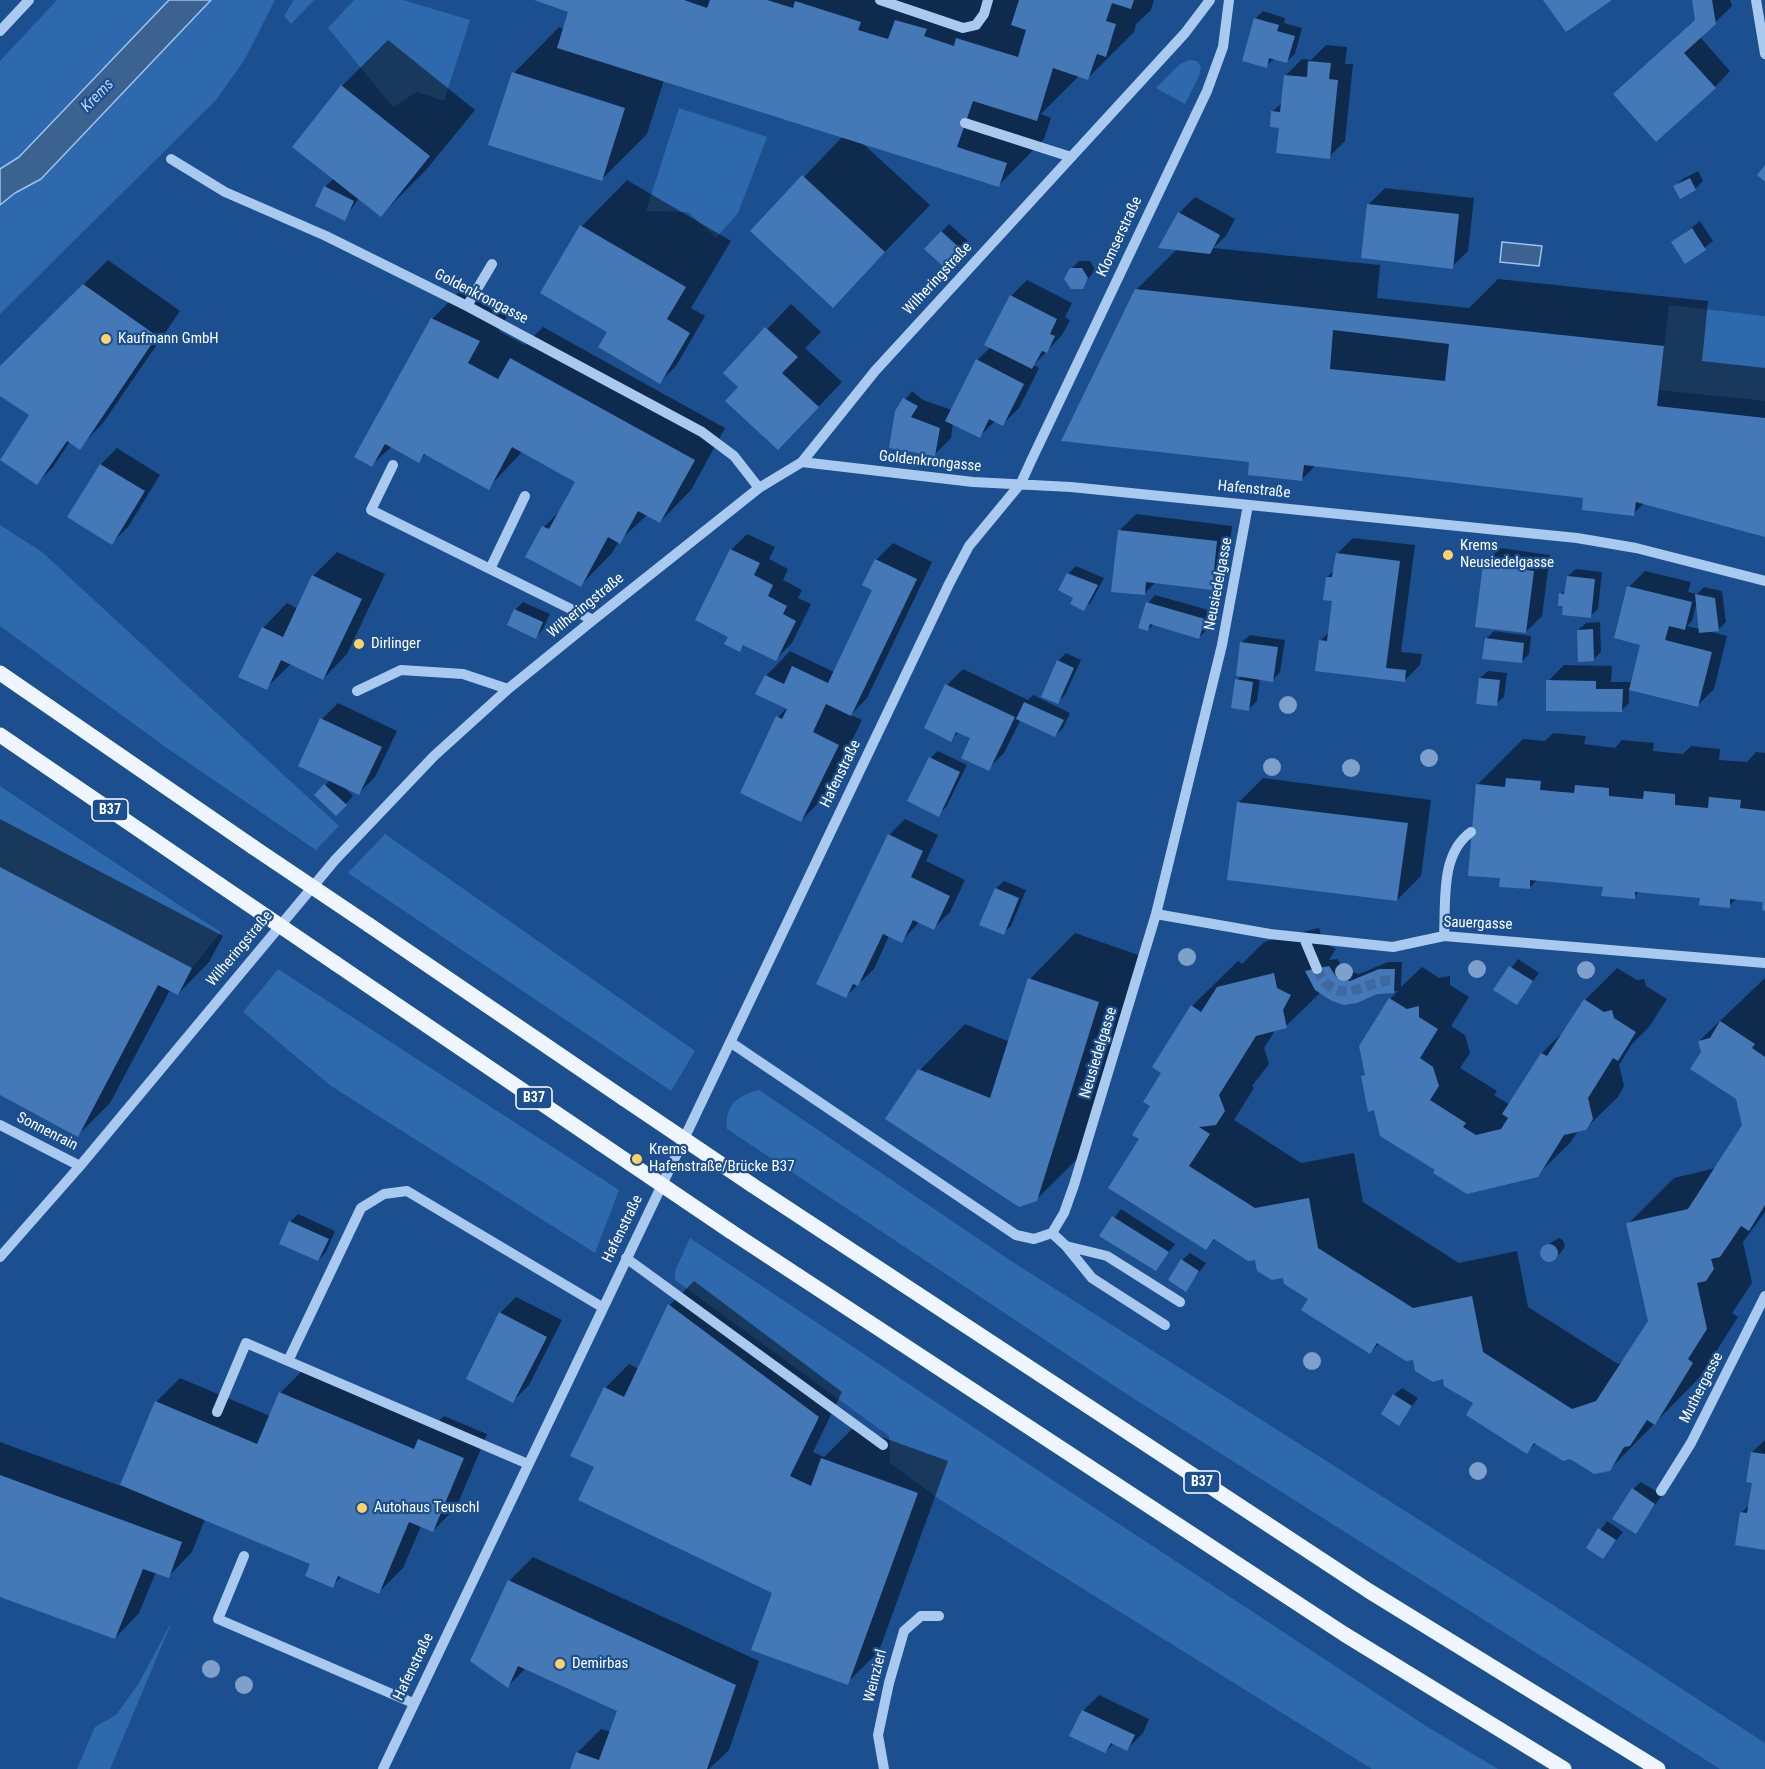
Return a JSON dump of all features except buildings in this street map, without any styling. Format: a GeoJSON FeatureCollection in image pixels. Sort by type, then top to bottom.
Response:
{"type":"FeatureCollection","features":[{"type":"Feature","properties":{"kind":"main road","name":"B37"},"geometry":{"type":"LineString","coordinates":[[0,673],[752,1185],[1360,1584],[1658,1769]]}},
{"type":"Feature","properties":{"kind":"main road","name":"B37"},"geometry":{"type":"LineString","coordinates":[[0,735],[730,1231],[1334,1627],[1564,1769]]}},
{"type":"Feature","properties":{"kind":"street"},"geometry":{"type":"LineString","coordinates":[[0,31],[29,0]]}},
{"type":"Feature","properties":{"kind":"street"},"geometry":{"type":"LineString","coordinates":[[880,0],[963,28],[976,25],[988,0]]}},
{"type":"Feature","properties":{"kind":"street","name":"Wilheringstraße"},"geometry":{"type":"LineString","coordinates":[[0,1257],[80,1166],[335,860],[434,756],[508,689],[593,620],[759,488],[802,462],[875,370],[1185,33],[1210,0]]}},
{"type":"Feature","properties":{"kind":"street","name":"Klomserstraße"},"geometry":{"type":"LineString","coordinates":[[1021,483],[1207,91],[1223,47],[1229,0]]}},
{"type":"Feature","properties":{"kind":"street"},"geometry":{"type":"LineString","coordinates":[[1756,0],[1765,54]]}},
{"type":"Feature","properties":{"kind":"street"},"geometry":{"type":"LineString","coordinates":[[965,123],[1071,158]]}},
{"type":"Feature","properties":{"kind":"street","name":"Goldenkrongasse"},"geometry":{"type":"LineString","coordinates":[[171,159],[231,195],[326,236],[467,306],[702,432],[734,456],[759,488]]}},
{"type":"Feature","properties":{"kind":"street"},"geometry":{"type":"LineString","coordinates":[[467,306],[492,264]]}},
{"type":"Feature","properties":{"kind":"street","name":"Goldenkrongasse"},"geometry":{"type":"LineString","coordinates":[[802,462],[973,482],[1021,483]]}},
{"type":"Feature","properties":{"kind":"street"},"geometry":{"type":"LineString","coordinates":[[393,465],[371,510],[593,620]]}},
{"type":"Feature","properties":{"kind":"street","name":"Hafenstraße"},"geometry":{"type":"LineString","coordinates":[[383,1769],[602,1307],[969,546],[1021,483],[1577,538],[1636,548],[1765,581]]}},
{"type":"Feature","properties":{"kind":"street"},"geometry":{"type":"LineString","coordinates":[[490,569],[525,496]]}},
{"type":"Feature","properties":{"kind":"street","name":"Neusiedelgasse"},"geometry":{"type":"LineString","coordinates":[[1052,1233],[1064,1213],[1074,1185],[1156,914],[1222,645],[1248,505]]}},
{"type":"Feature","properties":{"kind":"street"},"geometry":{"type":"LineString","coordinates":[[357,691],[401,670],[463,674],[508,689]]}},
{"type":"Feature","properties":{"kind":"street"},"geometry":{"type":"LineString","coordinates":[[1444,936],[1449,862],[1458,841],[1471,832]]}},
{"type":"Feature","properties":{"kind":"street","name":"Sauergasse"},"geometry":{"type":"LineString","coordinates":[[1156,914],[1304,938],[1392,947],[1444,936],[1765,963]]}},
{"type":"Feature","properties":{"kind":"street"},"geometry":{"type":"LineString","coordinates":[[1304,938],[1317,969]]}},
{"type":"Feature","properties":{"kind":"street"},"geometry":{"type":"LineString","coordinates":[[730,1042],[1016,1235],[1034,1239],[1052,1233],[1066,1246],[1092,1278],[1165,1325]]}},
{"type":"Feature","properties":{"kind":"street","name":"Sonnenrain"},"geometry":{"type":"LineString","coordinates":[[0,1125],[80,1166]]}},
{"type":"Feature","properties":{"kind":"street"},"geometry":{"type":"LineString","coordinates":[[288,1361],[361,1208],[384,1194],[407,1191],[602,1307]]}},
{"type":"Feature","properties":{"kind":"street"},"geometry":{"type":"LineString","coordinates":[[1066,1246],[1107,1256],[1180,1302]]}},
{"type":"Feature","properties":{"kind":"street"},"geometry":{"type":"LineString","coordinates":[[626,1258],[883,1445]]}},
{"type":"Feature","properties":{"kind":"street","name":"Muthergasse"},"geometry":{"type":"LineString","coordinates":[[1661,1491],[1691,1443],[1765,1296]]}},
{"type":"Feature","properties":{"kind":"street"},"geometry":{"type":"LineString","coordinates":[[217,1412],[246,1343],[528,1464]]}},
{"type":"Feature","properties":{"kind":"street"},"geometry":{"type":"LineString","coordinates":[[244,1556],[218,1619],[414,1703]]}},
{"type":"Feature","properties":{"kind":"street","name":"Weinzierl"},"geometry":{"type":"LineString","coordinates":[[884,1769],[878,1735],[889,1683],[904,1631],[921,1616],[939,1616]]}},
{"type":"Feature","properties":{"kind":"shaded area"},"geometry":{"type":"Polygon","coordinates":[[[57,0],[169,0],[19,157],[0,169],[0,61],[57,0]]]}},
{"type":"Feature","properties":{"kind":"shaded area"},"geometry":{"type":"Polygon","coordinates":[[[211,0],[275,0],[245,59],[216,100],[0,314],[0,205],[15,193],[41,179],[211,0]]]}},
{"type":"Feature","properties":{"kind":"shaded area"},"geometry":{"type":"Polygon","coordinates":[[[294,0],[314,0],[291,24],[284,16],[294,0]]]}},
{"type":"Feature","properties":{"kind":"shaded area"},"geometry":{"type":"Polygon","coordinates":[[[354,0],[403,0],[470,20],[444,101],[417,92],[393,107],[328,28],[354,0]]]}},
{"type":"Feature","properties":{"kind":"shaded area"},"geometry":{"type":"Polygon","coordinates":[[[1189,60],[1197,61],[1201,67],[1185,104],[1156,88],[1180,64],[1189,60]]]}},
{"type":"Feature","properties":{"kind":"shaded area"},"geometry":{"type":"Polygon","coordinates":[[[679,108],[767,137],[738,213],[716,238],[688,212],[646,211],[679,108]]]}},
{"type":"Feature","properties":{"kind":"shaded area"},"geometry":{"type":"Polygon","coordinates":[[[1669,305],[1765,316],[1765,401],[1659,390],[1669,305]]]}},
{"type":"Feature","properties":{"kind":"shaded area"},"geometry":{"type":"Polygon","coordinates":[[[0,525],[42,552],[339,826],[316,850],[164,746],[0,626],[0,525]]]}},
{"type":"Feature","properties":{"kind":"shaded area"},"geometry":{"type":"Polygon","coordinates":[[[0,786],[221,932],[192,968],[0,867],[0,786]]]}},
{"type":"Feature","properties":{"kind":"shaded area"},"geometry":{"type":"Polygon","coordinates":[[[385,834],[695,1051],[671,1091],[348,873],[385,834]]]}},
{"type":"Feature","properties":{"kind":"shaded area"},"geometry":{"type":"Polygon","coordinates":[[[278,969],[619,1190],[595,1253],[331,1086],[243,1012],[278,969]]]}},
{"type":"Feature","properties":{"kind":"shaded area"},"geometry":{"type":"Polygon","coordinates":[[[759,1090],[1008,1259],[1550,1603],[1765,1743],[1765,1769],[1720,1769],[1125,1393],[727,1129],[728,1114],[734,1103],[739,1098],[759,1090]]]}},
{"type":"Feature","properties":{"kind":"shaded area"},"geometry":{"type":"Polygon","coordinates":[[[690,1238],[1426,1726],[1498,1769],[1372,1769],[939,1499],[890,1463],[889,1436],[675,1280],[675,1271],[690,1238]]]}},
{"type":"Feature","properties":{"kind":"shaded area"},"geometry":{"type":"Polygon","coordinates":[[[173,1619],[110,1769],[77,1769],[95,1727],[116,1715],[139,1683],[173,1619]]]}},
{"type":"Feature","properties":{"kind":"water","name":"Krems"},"geometry":{"type":"Polygon","coordinates":[[[169,0],[211,0],[41,179],[15,193],[0,205],[0,169],[19,157],[169,0]]]}},
{"type":"Feature","properties":{"kind":"water"},"geometry":{"type":"Polygon","coordinates":[[[1502,242],[1542,246],[1539,266],[1500,262],[1502,242]]]}},
{"type":"Feature","properties":{"kind":"tunnel"},"geometry":{"type":"LineString","coordinates":[[1317,969],[1325,982],[1333,989],[1342,991],[1352,991],[1383,981],[1395,980]]}},
{"type":"Feature","properties":{"kind":"place","name":"Kaufmann GmbH"},"geometry":{"type":"Point","coordinates":[106,339]}},
{"type":"Feature","properties":{"kind":"place","name":"Krems Neusiedelgasse"},"geometry":{"type":"Point","coordinates":[1448,555]}},
{"type":"Feature","properties":{"kind":"place","name":"Dirlinger"},"geometry":{"type":"Point","coordinates":[359,644]}},
{"type":"Feature","properties":{"kind":"place","name":"Krems Hafenstraße/Brücke B37"},"geometry":{"type":"Point","coordinates":[637,1159]}},
{"type":"Feature","properties":{"kind":"place","name":"Autohaus Teuschl"},"geometry":{"type":"Point","coordinates":[362,1508]}},
{"type":"Feature","properties":{"kind":"place","name":"Demirbas"},"geometry":{"type":"Point","coordinates":[560,1664]}}]}
